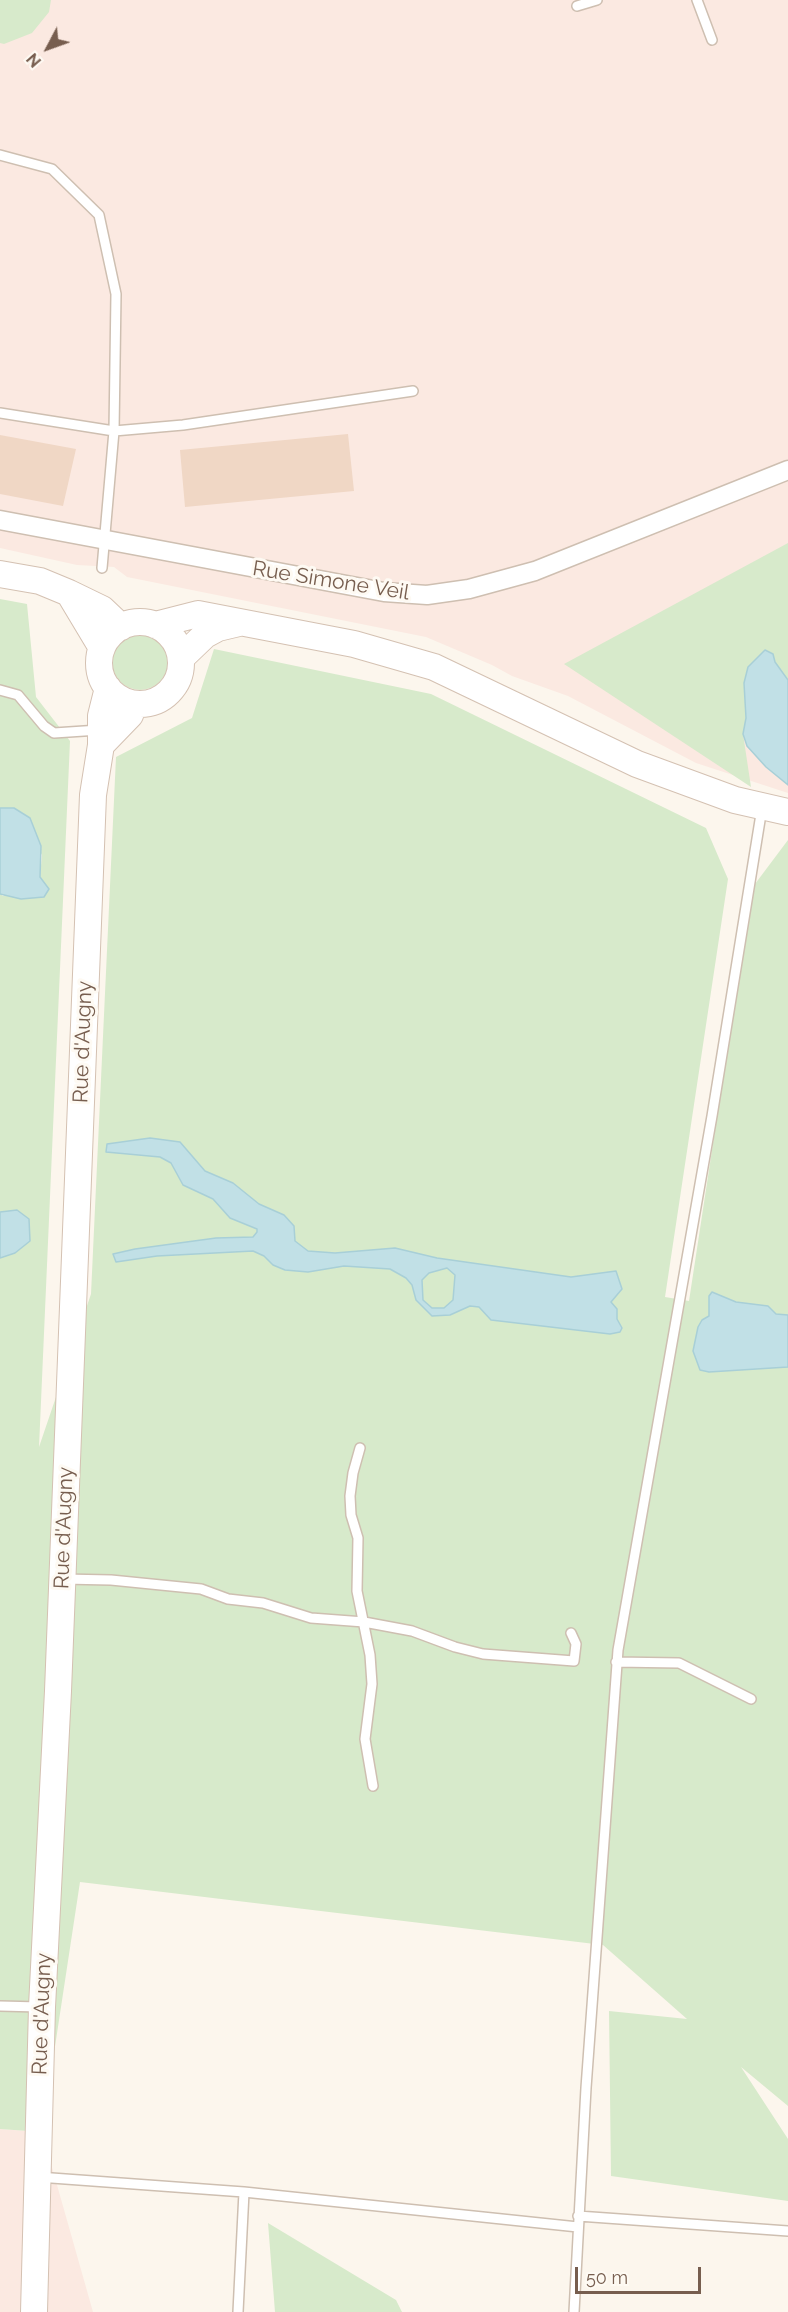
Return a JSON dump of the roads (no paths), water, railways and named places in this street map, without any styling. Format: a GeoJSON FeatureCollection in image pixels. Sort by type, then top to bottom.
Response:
{"type":"FeatureCollection","features":[{"type":"Feature","properties":{"kind":"main road"},"geometry":{"type":"LineString","coordinates":[[0,574],[40,581],[69,593],[102,609],[121,627]]}},
{"type":"Feature","properties":{"kind":"main road"},"geometry":{"type":"LineString","coordinates":[[69,593],[102,648]]}},
{"type":"Feature","properties":{"kind":"main road"},"geometry":{"type":"LineString","coordinates":[[155,625],[174,640],[181,658],[178,679],[171,690],[160,699],[147,704],[134,704],[121,699],[108,688],[100,669],[102,648],[111,634],[132,623],[155,625],[198,614],[354,644],[434,667],[637,764],[688,784],[788,812]]}},
{"type":"Feature","properties":{"kind":"main road"},"geometry":{"type":"LineString","coordinates":[[181,658],[205,635],[218,628],[242,622]]}},
{"type":"Feature","properties":{"kind":"main road","name":"Rue d'Augny"},"geometry":{"type":"LineString","coordinates":[[34,2312],[42,2007],[62,1579],[93,795],[108,688]]}},
{"type":"Feature","properties":{"kind":"main road"},"geometry":{"type":"LineString","coordinates":[[101,737],[130,715],[134,704]]}},
{"type":"Feature","properties":{"kind":"street","name":"Rue Simone Veil"},"geometry":{"type":"LineString","coordinates":[[0,520],[106,542],[384,592],[427,595],[469,590],[535,571],[788,470]]}},
{"type":"Feature","properties":{"kind":"lane"},"geometry":{"type":"LineString","coordinates":[[577,6],[597,0]]}},
{"type":"Feature","properties":{"kind":"lane"},"geometry":{"type":"LineString","coordinates":[[697,0],[712,40]]}},
{"type":"Feature","properties":{"kind":"lane"},"geometry":{"type":"LineString","coordinates":[[0,155],[52,169],[99,214],[116,294],[114,431],[102,568]]}},
{"type":"Feature","properties":{"kind":"lane"},"geometry":{"type":"LineString","coordinates":[[0,413],[114,431],[183,425],[413,391]]}},
{"type":"Feature","properties":{"kind":"lane"},"geometry":{"type":"LineString","coordinates":[[0,690],[18,694],[44,726],[54,733],[101,737]]}},
{"type":"Feature","properties":{"kind":"lane"},"geometry":{"type":"LineString","coordinates":[[574,2312],[578,2216],[616,1662],[712,1116],[762,806]]}},
{"type":"Feature","properties":{"kind":"lane"},"geometry":{"type":"LineString","coordinates":[[360,1448],[350,1496],[351,1515],[358,1538],[357,1592],[364,1622],[372,1684],[365,1739],[373,1786]]}},
{"type":"Feature","properties":{"kind":"lane"},"geometry":{"type":"LineString","coordinates":[[62,1579],[111,1580],[201,1589],[228,1599],[263,1603],[311,1618],[364,1622],[412,1631],[455,1647],[483,1654],[574,1661],[576,1644],[571,1633]]}},
{"type":"Feature","properties":{"kind":"lane"},"geometry":{"type":"LineString","coordinates":[[616,1662],[679,1663],[751,1699]]}},
{"type":"Feature","properties":{"kind":"lane"},"geometry":{"type":"LineString","coordinates":[[0,2006],[42,2007]]}},
{"type":"Feature","properties":{"kind":"lane"},"geometry":{"type":"LineString","coordinates":[[36,2177],[244,2192],[578,2227]]}},
{"type":"Feature","properties":{"kind":"lane"},"geometry":{"type":"LineString","coordinates":[[238,2312],[244,2192]]}},
{"type":"Feature","properties":{"kind":"lane"},"geometry":{"type":"LineString","coordinates":[[578,2216],[788,2231]]}},
{"type":"Feature","properties":{"kind":"water"},"geometry":{"type":"Polygon","coordinates":[[[765,650],[773,654],[775,662],[788,680],[788,785],[766,767],[747,746],[743,734],[746,718],[744,683],[748,667],[765,650]]]}},
{"type":"Feature","properties":{"kind":"water"},"geometry":{"type":"Polygon","coordinates":[[[0,808],[14,808],[30,818],[41,846],[40,877],[49,889],[44,897],[21,899],[0,894],[0,808]]]}},
{"type":"Feature","properties":{"kind":"water"},"geometry":{"type":"Polygon","coordinates":[[[150,1138],[180,1142],[205,1171],[233,1183],[259,1204],[284,1215],[294,1226],[295,1241],[308,1251],[335,1253],[395,1248],[437,1258],[571,1277],[616,1271],[622,1289],[611,1302],[617,1309],[617,1319],[622,1328],[620,1332],[610,1334],[491,1320],[479,1307],[470,1306],[450,1315],[432,1316],[416,1300],[412,1285],[406,1278],[390,1269],[344,1266],[308,1272],[285,1270],[273,1265],[264,1256],[253,1251],[157,1256],[116,1262],[113,1254],[216,1238],[253,1237],[257,1229],[230,1218],[213,1199],[183,1185],[171,1163],[160,1157],[106,1152],[107,1144],[150,1138]],[[447,1268],[429,1273],[422,1280],[423,1300],[432,1308],[444,1308],[453,1300],[455,1275],[447,1268]]]}},
{"type":"Feature","properties":{"kind":"water"},"geometry":{"type":"Polygon","coordinates":[[[17,1210],[29,1219],[30,1241],[15,1253],[0,1258],[0,1212],[17,1210]]]}},
{"type":"Feature","properties":{"kind":"water"},"geometry":{"type":"Polygon","coordinates":[[[712,1292],[736,1302],[768,1306],[776,1314],[788,1315],[788,1367],[709,1372],[700,1370],[693,1351],[698,1327],[702,1320],[709,1316],[709,1296],[712,1292]]]}}]}
